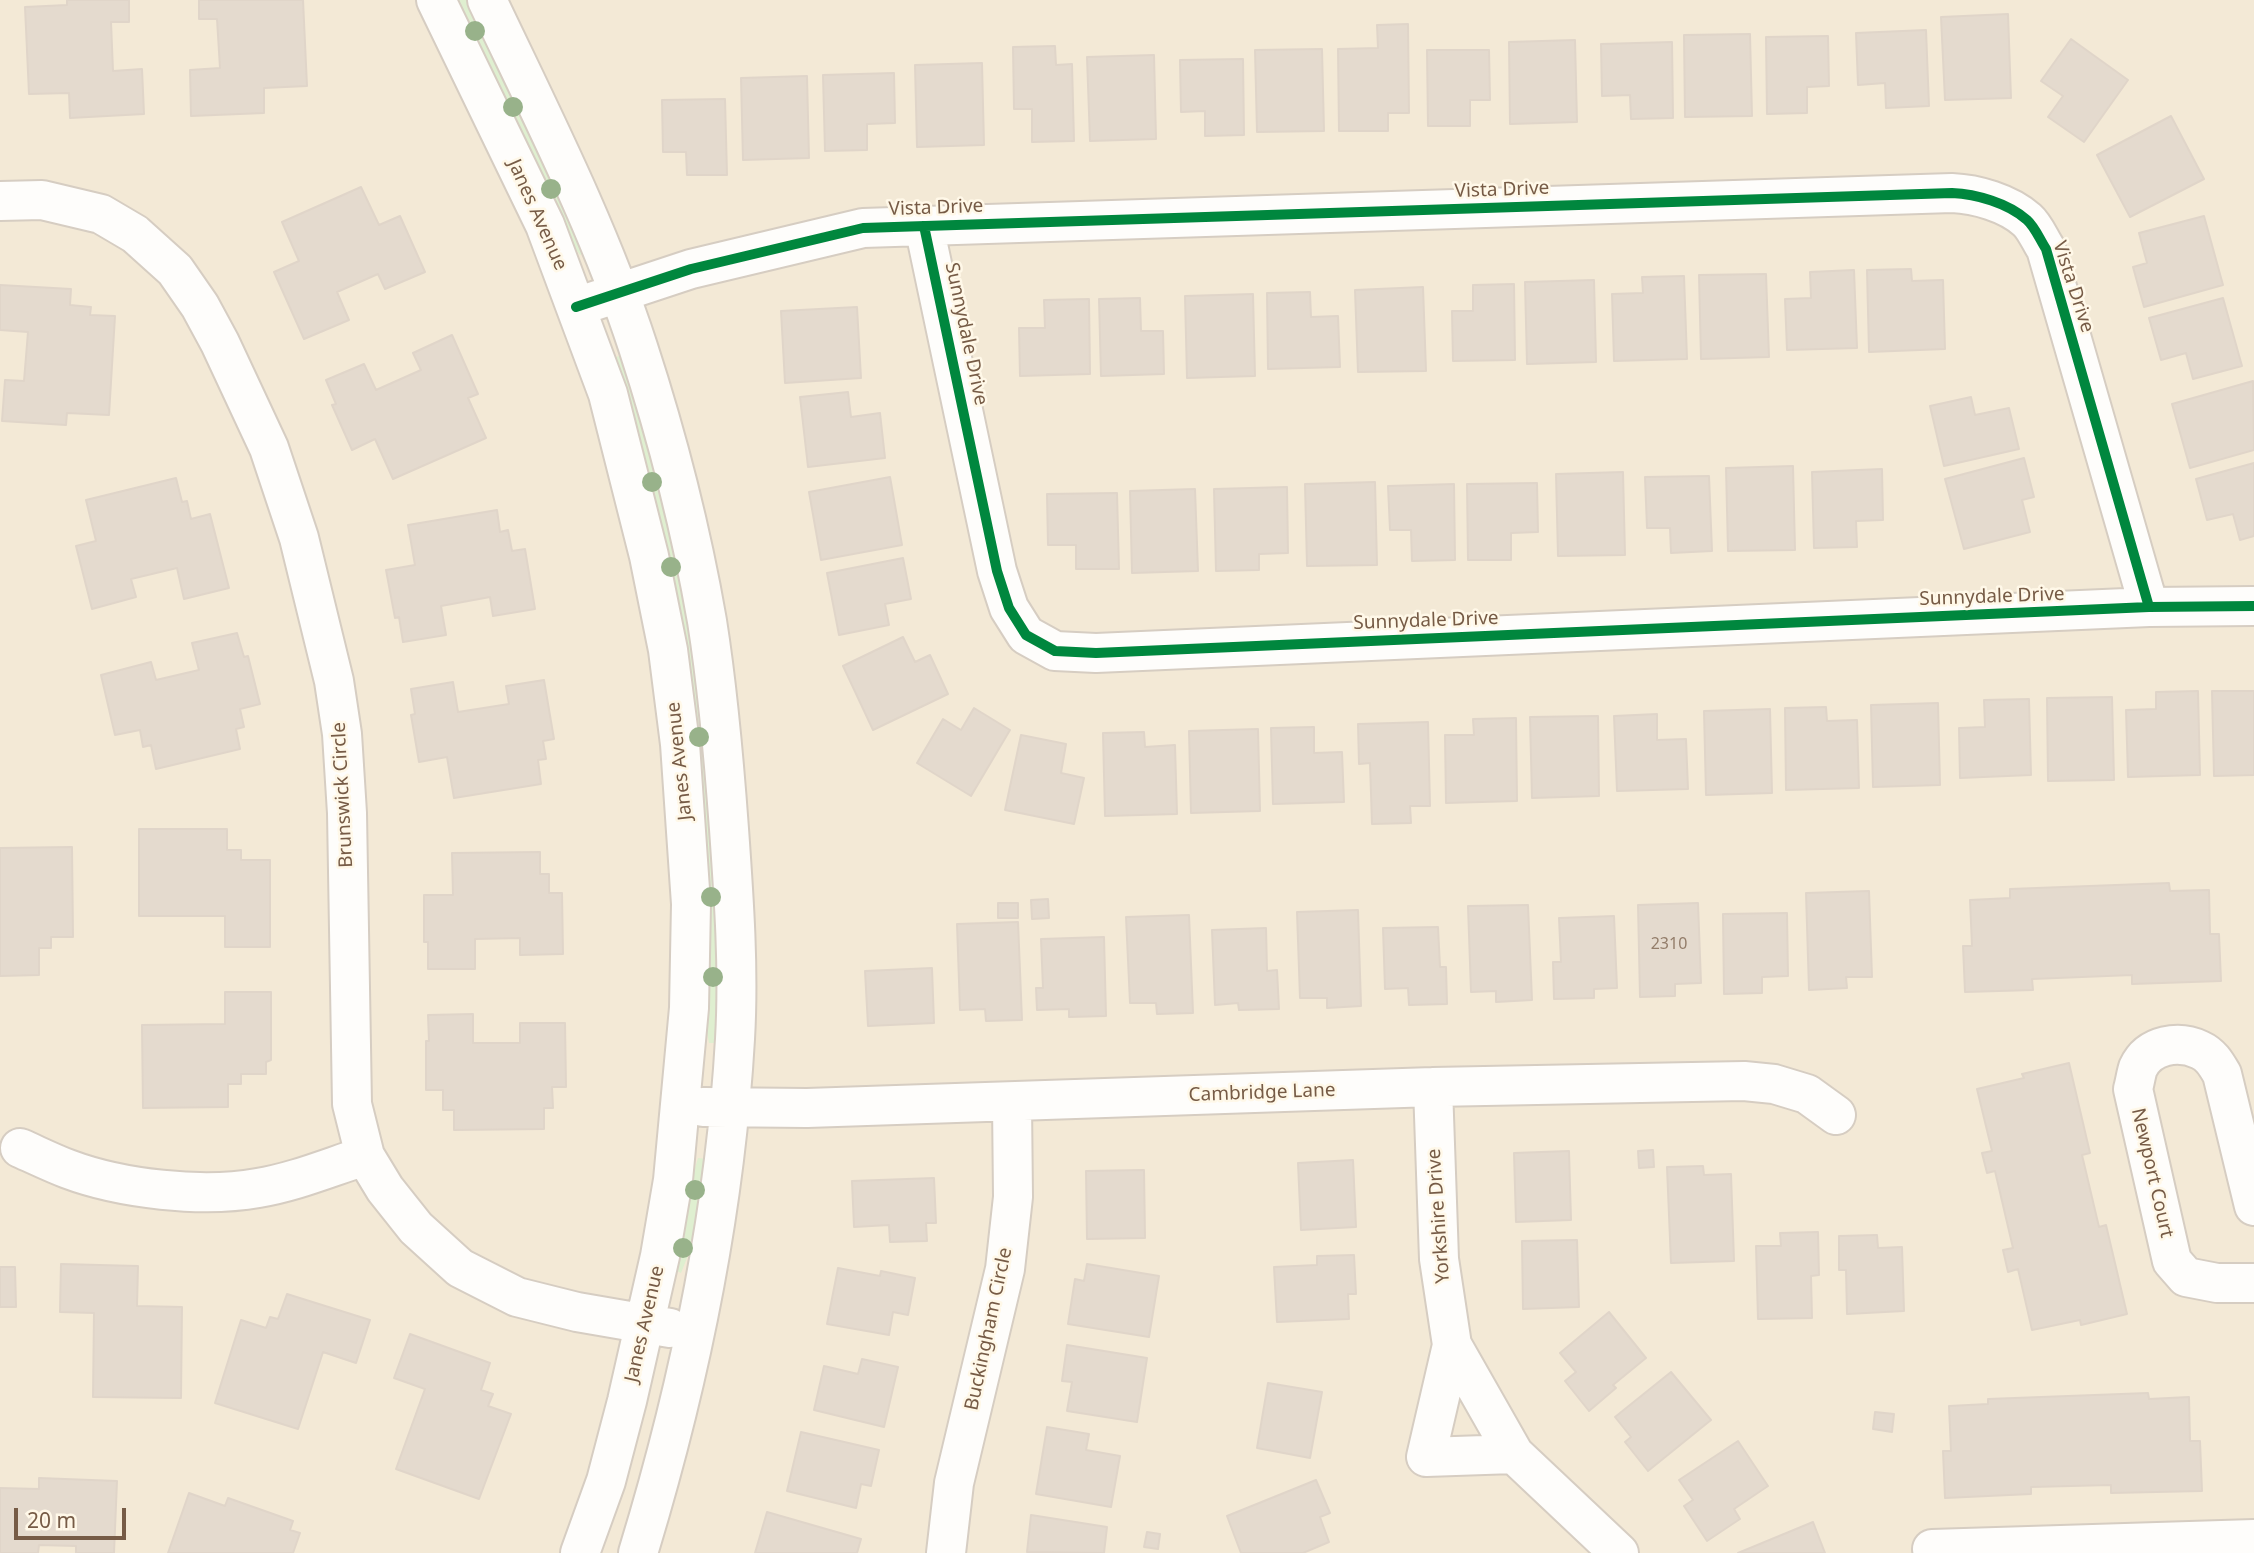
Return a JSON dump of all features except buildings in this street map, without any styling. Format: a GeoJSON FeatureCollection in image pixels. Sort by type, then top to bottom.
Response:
{"type":"FeatureCollection","features":[{"type":"Feature","properties":{"kind":"street","name":"Janes Avenue"},"geometry":{"type":"LineString","coordinates":[[436,0],[545,225],[608,394],[630,478],[665,637],[675,704],[687,826],[691,904],[689,1008],[673,1180],[660,1256],[628,1401],[606,1481],[580,1553]]}},
{"type":"Feature","properties":{"kind":"street"},"geometry":{"type":"LineString","coordinates":[[487,0],[580,196],[638,346],[665,439],[707,621],[723,744],[732,872],[735,1036],[729,1108],[715,1237],[662,1476],[638,1553]]}},
{"type":"Feature","properties":{"kind":"street","name":"Vista Drive"},"geometry":{"type":"LineString","coordinates":[[576,307],[691,269],[863,228],[1973,194],[1993,201],[2028,220],[2046,249],[2150,607]]}},
{"type":"Feature","properties":{"kind":"street","name":"Brunswick Circle"},"geometry":{"type":"LineString","coordinates":[[0,201],[41,200],[101,214],[135,234],[175,270],[200,306],[220,343],[269,448],[299,538],[334,681],[342,734],[347,813],[352,1104],[365,1156],[416,1228],[460,1268],[517,1297],[577,1312],[694,1332]]}},
{"type":"Feature","properties":{"kind":"street","name":"Sunnydale Drive"},"geometry":{"type":"LineString","coordinates":[[925,226],[997,571],[1009,608],[1026,635],[1055,651],[1110,652],[2150,607],[2254,606]]}},
{"type":"Feature","properties":{"kind":"street","name":"Newport Court"},"geometry":{"type":"LineString","coordinates":[[2254,1206],[2222,1074],[2213,1059],[2201,1050],[2183,1044],[2165,1045],[2151,1052],[2139,1066],[2133,1089],[2172,1261],[2186,1277],[2217,1283],[2254,1283]]}},
{"type":"Feature","properties":{"kind":"street","name":"Cambridge Lane"},"geometry":{"type":"LineString","coordinates":[[680,1106],[807,1108],[1433,1087],[1744,1081],[1774,1084],[1807,1094],[1836,1115]]}},
{"type":"Feature","properties":{"kind":"street","name":"Yorkshire Drive"},"geometry":{"type":"LineString","coordinates":[[1433,1087],[1439,1259],[1452,1345],[1514,1454],[1619,1553]]}},
{"type":"Feature","properties":{"kind":"street","name":"Buckingham Circle"},"geometry":{"type":"LineString","coordinates":[[946,1553],[954,1483],[1005,1269],[1013,1197],[1012,1103]]}},
{"type":"Feature","properties":{"kind":"street"},"geometry":{"type":"LineString","coordinates":[[20,1148],[70,1170],[133,1185],[198,1193],[257,1189],[365,1156]]}},
{"type":"Feature","properties":{"kind":"street","name":"Yorkshire Drive"},"geometry":{"type":"LineString","coordinates":[[1452,1345],[1426,1457],[1514,1454]]}},
{"type":"Feature","properties":{"kind":"street"},"geometry":{"type":"LineString","coordinates":[[1932,1549],[2254,1539]]}},
{"type":"Feature","properties":{"kind":"shaded area"},"geometry":{"type":"Polygon","coordinates":[[[0,0],[2254,0],[2254,1553],[0,1553],[0,0]]]}},
{"type":"Feature","properties":{"kind":"green space"},"geometry":{"type":"Polygon","coordinates":[[[452,0],[468,0],[585,252],[580,255],[558,224],[452,0]]]}},
{"type":"Feature","properties":{"kind":"green space"},"geometry":{"type":"Polygon","coordinates":[[[622,355],[647,438],[668,523],[699,695],[715,869],[716,1043],[709,1043],[704,1017],[620,392],[616,357],[622,355]]]}},
{"type":"Feature","properties":{"kind":"green space"},"geometry":{"type":"Polygon","coordinates":[[[698,1158],[707,1159],[695,1238],[681,1273],[673,1269],[698,1158]]]}},
{"type":"Feature","properties":{"kind":"cycle path"},"geometry":{"type":"LineString","coordinates":[[576,307],[691,269],[863,228],[1952,193],[1971,195],[1991,200],[2019,214],[2032,226],[2046,249],[2149,607]]}},
{"type":"Feature","properties":{"kind":"cycle path"},"geometry":{"type":"LineString","coordinates":[[924,226],[997,571],[1009,608],[1026,635],[1055,651],[1096,653],[2149,607],[2254,606]]}}]}
